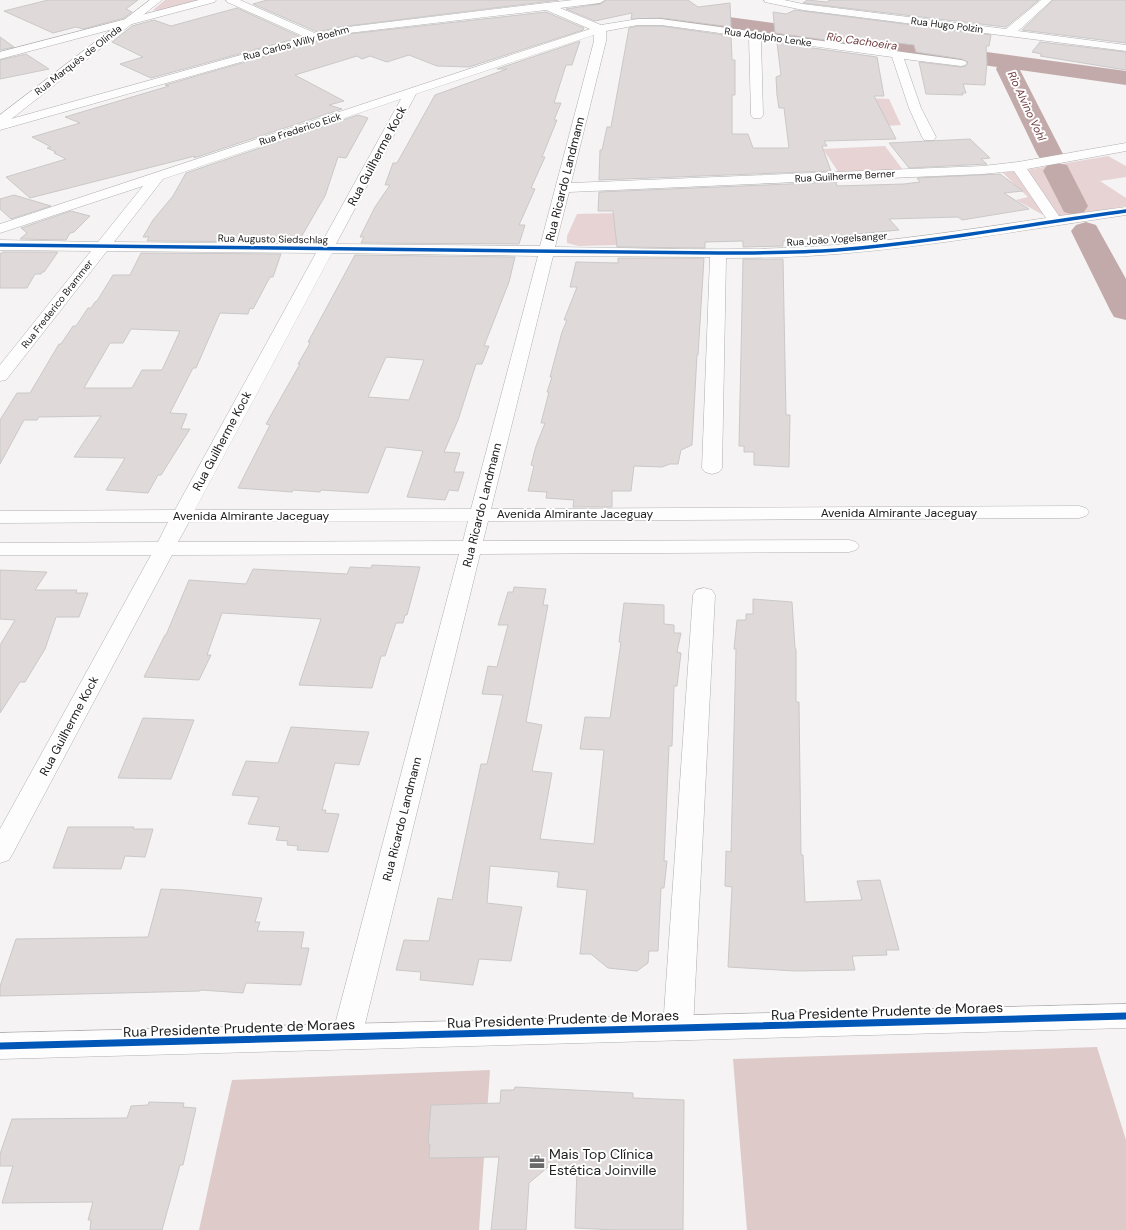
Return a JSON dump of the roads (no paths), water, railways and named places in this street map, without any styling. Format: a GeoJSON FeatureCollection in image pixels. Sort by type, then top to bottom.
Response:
{"type":"FeatureCollection","features":[{"type":"Feature","properties":{"kind":"street","name":"Rua Marquês de Olinda"},"geometry":{"type":"LineString","coordinates":[[0,121],[157,0]]}},
{"type":"Feature","properties":{"kind":"street"},"geometry":{"type":"LineString","coordinates":[[0,56],[211,0]]}},
{"type":"Feature","properties":{"kind":"street"},"geometry":{"type":"LineString","coordinates":[[231,0],[315,37]]}},
{"type":"Feature","properties":{"kind":"street","name":"Rua Carlos Willy Boehm"},"geometry":{"type":"LineString","coordinates":[[0,126],[315,37],[358,28],[600,0]]}},
{"type":"Feature","properties":{"kind":"street","name":"Rua Hugo Polzin"},"geometry":{"type":"LineString","coordinates":[[769,0],[803,7],[1126,48]]}},
{"type":"Feature","properties":{"kind":"street"},"geometry":{"type":"LineString","coordinates":[[1008,33],[1047,0]]}},
{"type":"Feature","properties":{"kind":"street"},"geometry":{"type":"LineString","coordinates":[[546,6],[600,29]]}},
{"type":"Feature","properties":{"kind":"street","name":"Rua Adolpho Lenke"},"geometry":{"type":"LineString","coordinates":[[600,29],[649,21],[961,63]]}},
{"type":"Feature","properties":{"kind":"street","name":"Rua Frederico Eick"},"geometry":{"type":"LineString","coordinates":[[0,229],[600,29]]}},
{"type":"Feature","properties":{"kind":"street","name":"Rua Ricardo Landmann"},"geometry":{"type":"LineString","coordinates":[[346,1036],[563,188],[600,41],[600,29]]}},
{"type":"Feature","properties":{"kind":"street"},"geometry":{"type":"LineString","coordinates":[[754,35],[757,115]]}},
{"type":"Feature","properties":{"kind":"street"},"geometry":{"type":"LineString","coordinates":[[897,54],[915,108],[930,137]]}},
{"type":"Feature","properties":{"kind":"street","name":"Rua Guilherme Kock"},"geometry":{"type":"LineString","coordinates":[[0,853],[411,92]]}},
{"type":"Feature","properties":{"kind":"street","name":"Rua Guilherme Berner"},"geometry":{"type":"LineString","coordinates":[[563,188],[975,170],[1018,166],[1126,147]]}},
{"type":"Feature","properties":{"kind":"street"},"geometry":{"type":"LineString","coordinates":[[1018,166],[1055,221]]}},
{"type":"Feature","properties":{"kind":"street","name":"Rua Frederico Brammer"},"geometry":{"type":"LineString","coordinates":[[0,376],[158,176]]}},
{"type":"Feature","properties":{"kind":"street","name":"Rua João Vogelsanger"},"geometry":{"type":"LineString","coordinates":[[547,251],[718,253],[790,252],[853,248],[1126,210]]}},
{"type":"Feature","properties":{"kind":"street","name":"Rua Augusto Siedschlag"},"geometry":{"type":"LineString","coordinates":[[0,245],[547,251]]}},
{"type":"Feature","properties":{"kind":"street"},"geometry":{"type":"LineString","coordinates":[[712,468],[718,253]]}},
{"type":"Feature","properties":{"kind":"street","name":"Avenida Almirante Jaceguay"},"geometry":{"type":"LineString","coordinates":[[0,517],[1079,512]]}},
{"type":"Feature","properties":{"kind":"street"},"geometry":{"type":"LineString","coordinates":[[0,549],[849,546]]}},
{"type":"Feature","properties":{"kind":"street"},"geometry":{"type":"LineString","coordinates":[[678,1028],[704,595]]}},
{"type":"Feature","properties":{"kind":"street","name":"Rua Presidente Prudente de Moraes"},"geometry":{"type":"LineString","coordinates":[[0,1046],[1126,1016]]}},
{"type":"Feature","properties":{"kind":"waterway","name":"Rio Cachoeira"},"geometry":{"type":"LineString","coordinates":[[598,0],[677,16],[1126,78]]}},
{"type":"Feature","properties":{"kind":"waterway","name":"Rio Alvino Vohl"},"geometry":{"type":"LineString","coordinates":[[1017,63],[1011,64],[1008,69],[1050,154]]}},
{"type":"Feature","properties":{"kind":"waterway","name":"Rio Alvino Vohl"},"geometry":{"type":"LineString","coordinates":[[1057,171],[1074,206]]}},
{"type":"Feature","properties":{"kind":"waterway","name":"Rio Alvino Vohl"},"geometry":{"type":"LineString","coordinates":[[1086,231],[1126,310]]}},
{"type":"Feature","properties":{"kind":"place","name":"Mais Top Clínica Estética Joinville"},"geometry":{"type":"Point","coordinates":[537,1162]}}]}
